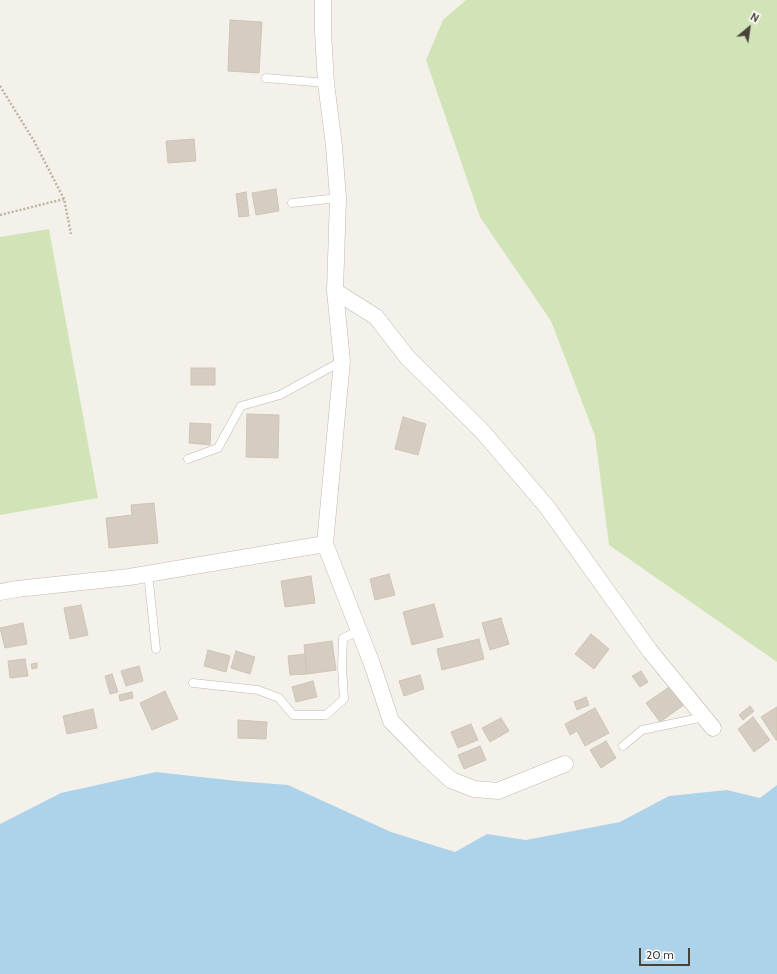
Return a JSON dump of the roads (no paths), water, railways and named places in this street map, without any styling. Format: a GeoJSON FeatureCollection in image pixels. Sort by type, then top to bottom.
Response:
{"type":"FeatureCollection","features":[{"type":"Feature","properties":{"kind":"street"},"geometry":{"type":"LineString","coordinates":[[323,0],[322,33],[338,198],[335,291],[342,361],[325,544],[372,664],[391,721],[451,780],[474,789],[498,791],[565,764]]}},
{"type":"Feature","properties":{"kind":"street"},"geometry":{"type":"LineString","coordinates":[[335,291],[376,317],[407,357],[482,431],[547,507],[650,652],[708,723]]}},
{"type":"Feature","properties":{"kind":"street"},"geometry":{"type":"LineString","coordinates":[[0,592],[148,574],[325,544]]}},
{"type":"Feature","properties":{"kind":"lane"},"geometry":{"type":"LineString","coordinates":[[266,78],[326,83]]}},
{"type":"Feature","properties":{"kind":"lane"},"geometry":{"type":"LineString","coordinates":[[292,203],[338,198]]}},
{"type":"Feature","properties":{"kind":"lane"},"geometry":{"type":"LineString","coordinates":[[188,459],[218,448],[241,406],[280,395],[342,361]]}},
{"type":"Feature","properties":{"kind":"lane"},"geometry":{"type":"LineString","coordinates":[[148,574],[156,649]]}},
{"type":"Feature","properties":{"kind":"lane"},"geometry":{"type":"LineString","coordinates":[[193,683],[258,690],[279,698],[293,715],[326,715],[344,699],[342,667],[343,638],[359,631]]}},
{"type":"Feature","properties":{"kind":"lane"},"geometry":{"type":"LineString","coordinates":[[623,746],[642,730],[708,723]]}},
{"type":"Feature","properties":{"kind":"water"},"geometry":{"type":"Polygon","coordinates":[[[156,772],[288,785],[391,832],[455,852],[487,834],[526,840],[620,822],[669,796],[727,790],[760,798],[777,785],[777,974],[0,974],[0,824],[61,793],[156,772]]]}}]}
